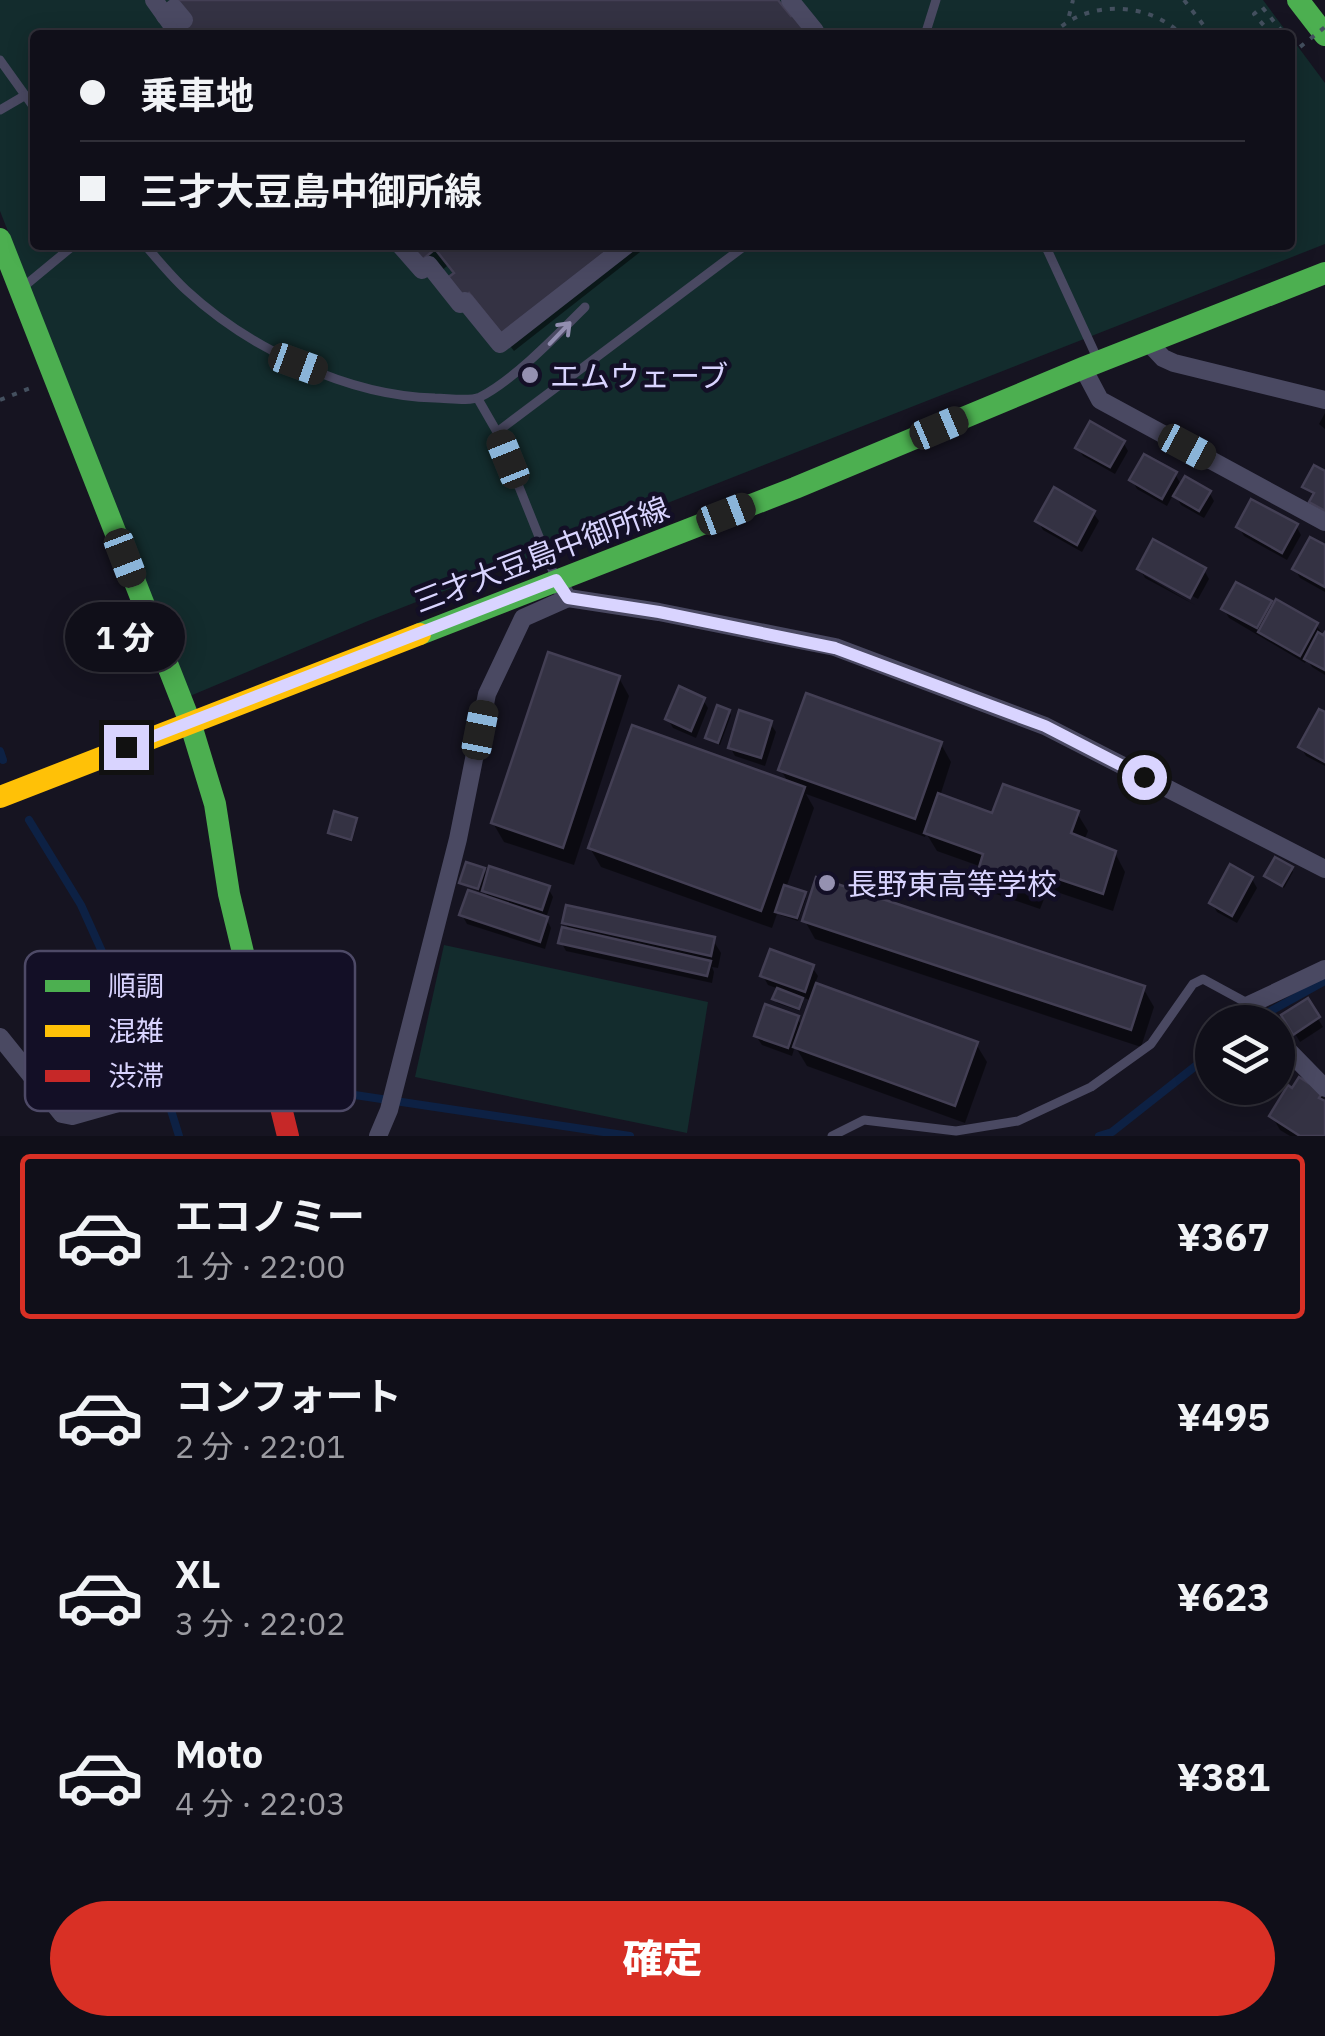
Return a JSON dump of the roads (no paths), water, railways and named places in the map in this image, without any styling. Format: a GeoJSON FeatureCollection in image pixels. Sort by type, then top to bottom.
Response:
{"type":"FeatureCollection","features":[{"type":"Feature","properties":{"kind":"main road"},"geometry":{"type":"LineString","coordinates":[[1298,0],[1325,35]]}},
{"type":"Feature","properties":{"kind":"main road"},"geometry":{"type":"LineString","coordinates":[[0,239],[190,722],[214,804],[243,951]]}},
{"type":"Feature","properties":{"kind":"main road","name":"三才大豆島中御所線"},"geometry":{"type":"LineString","coordinates":[[0,796],[190,722],[562,589],[1091,365],[1325,273]]}},
{"type":"Feature","properties":{"kind":"main road"},"geometry":{"type":"LineString","coordinates":[[282,1111],[288,1136]]}},
{"type":"Feature","properties":{"kind":"street"},"geometry":{"type":"LineString","coordinates":[[154,0],[165,16],[174,8],[182,27]]}},
{"type":"Feature","properties":{"kind":"street"},"geometry":{"type":"LineString","coordinates":[[790,0],[814,30]]}},
{"type":"Feature","properties":{"kind":"street"},"geometry":{"type":"LineString","coordinates":[[404,250],[422,270],[428,265],[460,304],[465,301],[500,344],[620,250]]}},
{"type":"Feature","properties":{"kind":"street"},"geometry":{"type":"LineString","coordinates":[[1148,342],[1163,358],[1174,363],[1325,400]]}},
{"type":"Feature","properties":{"kind":"street"},"geometry":{"type":"LineString","coordinates":[[1091,365],[1100,400],[1325,522]]}},
{"type":"Feature","properties":{"kind":"street"},"geometry":{"type":"LineString","coordinates":[[378,1136],[391,1102],[458,839],[487,694],[523,618],[562,589],[835,648],[1045,726],[1325,869]]}},
{"type":"Feature","properties":{"kind":"street"},"geometry":{"type":"LineString","coordinates":[[1249,1004],[1325,970]]}},
{"type":"Feature","properties":{"kind":"street"},"geometry":{"type":"LineString","coordinates":[[0,1037],[25,1068]]}},
{"type":"Feature","properties":{"kind":"street"},"geometry":{"type":"LineString","coordinates":[[1295,1057],[1325,1088]]}},
{"type":"Feature","properties":{"kind":"street"},"geometry":{"type":"LineString","coordinates":[[60,1111],[72,1116],[90,1111]]}},
{"type":"Feature","properties":{"kind":"lane"},"geometry":{"type":"LineString","coordinates":[[927,30],[936,0]]}},
{"type":"Feature","properties":{"kind":"lane"},"geometry":{"type":"LineString","coordinates":[[0,60],[30,103]]}},
{"type":"Feature","properties":{"kind":"lane"},"geometry":{"type":"LineString","coordinates":[[0,110],[24,96]]}},
{"type":"Feature","properties":{"kind":"lane"},"geometry":{"type":"LineString","coordinates":[[20,290],[68,250]]}},
{"type":"Feature","properties":{"kind":"lane"},"geometry":{"type":"LineString","coordinates":[[149,250],[187,291],[236,328],[298,364],[374,392],[416,398],[478,398],[545,348],[585,307]]}},
{"type":"Feature","properties":{"kind":"lane"},"geometry":{"type":"LineString","coordinates":[[497,432],[739,250]]}},
{"type":"Feature","properties":{"kind":"lane"},"geometry":{"type":"LineString","coordinates":[[1047,250],[1091,365]]}},
{"type":"Feature","properties":{"kind":"lane"},"geometry":{"type":"LineString","coordinates":[[478,398],[497,432],[562,589]]}},
{"type":"Feature","properties":{"kind":"lane"},"geometry":{"type":"LineString","coordinates":[[832,1136],[864,1120],[956,1131],[1018,1121],[1091,1087],[1151,1044],[1193,984],[1203,979],[1249,1004]]}},
{"type":"Feature","properties":{"kind":"waterway"},"geometry":{"type":"LineString","coordinates":[[0,751],[3,760]]}},
{"type":"Feature","properties":{"kind":"waterway"},"geometry":{"type":"LineString","coordinates":[[29,820],[81,905],[102,951]]}},
{"type":"Feature","properties":{"kind":"waterway"},"geometry":{"type":"LineString","coordinates":[[1282,1005],[1325,981]]}},
{"type":"Feature","properties":{"kind":"waterway"},"geometry":{"type":"LineString","coordinates":[[1099,1136],[1112,1132],[1195,1066]]}},
{"type":"Feature","properties":{"kind":"waterway"},"geometry":{"type":"LineString","coordinates":[[355,1095],[630,1136]]}},
{"type":"Feature","properties":{"kind":"waterway"},"geometry":{"type":"LineString","coordinates":[[171,1111],[179,1136]]}},
{"type":"Feature","properties":{"kind":"place","name":"エムウェーブ"},"geometry":{"type":"Point","coordinates":[530,375]}},
{"type":"Feature","properties":{"kind":"place","name":"長野東高等学校"},"geometry":{"type":"Point","coordinates":[827,883]}}]}
